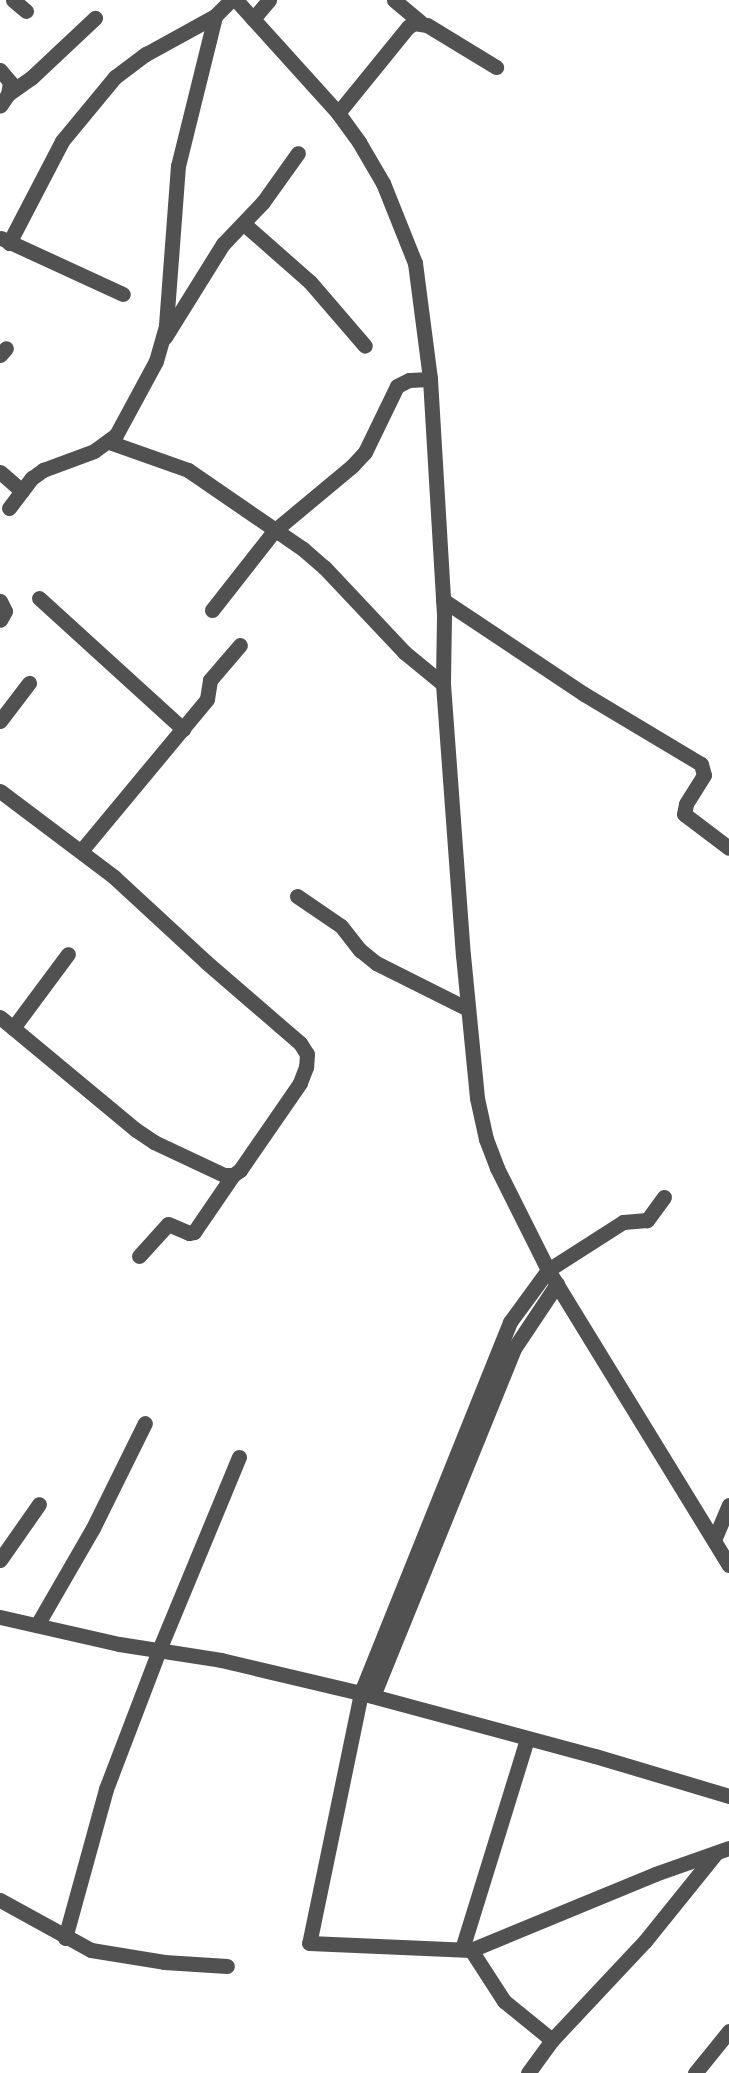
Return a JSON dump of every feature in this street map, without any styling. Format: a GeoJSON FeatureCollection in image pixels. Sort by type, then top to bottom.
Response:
{"type":"FeatureCollection","features":[{"type":"Feature","properties":{"kind":"street"},"geometry":{"type":"LineString","coordinates":[[13,0],[26,11]]}},
{"type":"Feature","properties":{"kind":"street"},"geometry":{"type":"LineString","coordinates":[[123,294],[4,240],[62,141],[115,77],[146,54],[215,16],[231,0]]}},
{"type":"Feature","properties":{"kind":"street"},"geometry":{"type":"LineString","coordinates":[[236,0],[338,113],[359,142],[383,183],[415,263],[430,379],[443,600],[443,684],[468,1009],[477,1098],[486,1139],[497,1168],[548,1270],[729,1565]]}},
{"type":"Feature","properties":{"kind":"street"},"geometry":{"type":"LineString","coordinates":[[253,19],[269,0]]}},
{"type":"Feature","properties":{"kind":"street"},"geometry":{"type":"LineString","coordinates":[[394,0],[420,22],[496,67]]}},
{"type":"Feature","properties":{"kind":"street"},"geometry":{"type":"LineString","coordinates":[[9,508],[32,478],[43,470],[94,451],[109,442],[124,423],[156,361],[163,340],[178,166],[215,16]]}},
{"type":"Feature","properties":{"kind":"street"},"geometry":{"type":"LineString","coordinates":[[4,100],[32,78],[95,18]]}},
{"type":"Feature","properties":{"kind":"street"},"geometry":{"type":"LineString","coordinates":[[338,113],[408,27],[420,22]]}},
{"type":"Feature","properties":{"kind":"street"},"geometry":{"type":"LineString","coordinates":[[0,70],[10,82],[4,100]]}},
{"type":"Feature","properties":{"kind":"street"},"geometry":{"type":"LineString","coordinates":[[163,340],[224,244],[244,224],[298,153]]}},
{"type":"Feature","properties":{"kind":"street"},"geometry":{"type":"LineString","coordinates":[[244,224],[310,282],[365,345]]}},
{"type":"Feature","properties":{"kind":"street"},"geometry":{"type":"LineString","coordinates":[[212,610],[274,531],[352,466],[364,452],[397,386],[409,380],[430,379]]}},
{"type":"Feature","properties":{"kind":"street"},"geometry":{"type":"LineString","coordinates":[[109,442],[188,470],[303,549],[324,567],[404,652],[443,684]]}},
{"type":"Feature","properties":{"kind":"street"},"geometry":{"type":"LineString","coordinates":[[0,472],[22,491]]}},
{"type":"Feature","properties":{"kind":"street"},"geometry":{"type":"LineString","coordinates":[[39,598],[183,729]]}},
{"type":"Feature","properties":{"kind":"street"},"geometry":{"type":"LineString","coordinates":[[443,600],[585,694],[701,764],[704,775],[686,804],[684,814],[729,848]]}},
{"type":"Feature","properties":{"kind":"street"},"geometry":{"type":"LineString","coordinates":[[0,601],[5,610],[0,620]]}},
{"type":"Feature","properties":{"kind":"street"},"geometry":{"type":"LineString","coordinates":[[81,851],[209,696],[210,680],[240,645]]}},
{"type":"Feature","properties":{"kind":"street"},"geometry":{"type":"LineString","coordinates":[[0,721],[29,683]]}},
{"type":"Feature","properties":{"kind":"street"},"geometry":{"type":"LineString","coordinates":[[0,791],[114,877],[206,962],[300,1043],[307,1054],[306,1067],[300,1083],[240,1170],[232,1175],[195,1232],[189,1233],[168,1224],[139,1256]]}},
{"type":"Feature","properties":{"kind":"street"},"geometry":{"type":"LineString","coordinates":[[297,896],[341,926],[360,950],[376,963],[468,1009]]}},
{"type":"Feature","properties":{"kind":"street"},"geometry":{"type":"LineString","coordinates":[[13,1028],[68,954]]}},
{"type":"Feature","properties":{"kind":"street"},"geometry":{"type":"LineString","coordinates":[[0,1017],[154,1142],[213,1171],[232,1175]]}},
{"type":"Feature","properties":{"kind":"street"},"geometry":{"type":"LineString","coordinates":[[664,1197],[647,1221],[623,1222],[548,1270],[510,1322],[444,1481],[367,1694],[309,1943],[466,1949],[655,1874],[722,1851]]}},
{"type":"Feature","properties":{"kind":"street"},"geometry":{"type":"LineString","coordinates":[[367,1694],[459,1487],[515,1347],[557,1284]]}},
{"type":"Feature","properties":{"kind":"street"},"geometry":{"type":"LineString","coordinates":[[37,1625],[93,1528],[145,1423]]}},
{"type":"Feature","properties":{"kind":"street"},"geometry":{"type":"LineString","coordinates":[[65,1938],[106,1790],[159,1650],[239,1457]]}},
{"type":"Feature","properties":{"kind":"street"},"geometry":{"type":"LineString","coordinates":[[444,1481],[459,1487]]}},
{"type":"Feature","properties":{"kind":"street"},"geometry":{"type":"LineString","coordinates":[[0,1560],[39,1504]]}},
{"type":"Feature","properties":{"kind":"street"},"geometry":{"type":"LineString","coordinates":[[714,1540],[729,1505]]}},
{"type":"Feature","properties":{"kind":"street"},"geometry":{"type":"LineString","coordinates":[[0,1617],[159,1650],[221,1660],[367,1694],[606,1759],[729,1796]]}},
{"type":"Feature","properties":{"kind":"street"},"geometry":{"type":"LineString","coordinates":[[466,1949],[527,1739]]}},
{"type":"Feature","properties":{"kind":"street"},"geometry":{"type":"LineString","coordinates":[[528,2073],[552,2040],[645,1941],[722,1851]]}},
{"type":"Feature","properties":{"kind":"street"},"geometry":{"type":"LineString","coordinates":[[0,1900],[65,1938],[91,1950],[164,1962],[227,1966]]}},
{"type":"Feature","properties":{"kind":"street"},"geometry":{"type":"LineString","coordinates":[[466,1949],[504,2001],[552,2040]]}},
{"type":"Feature","properties":{"kind":"street"},"geometry":{"type":"LineString","coordinates":[[695,2073],[729,2031]]}}]}
